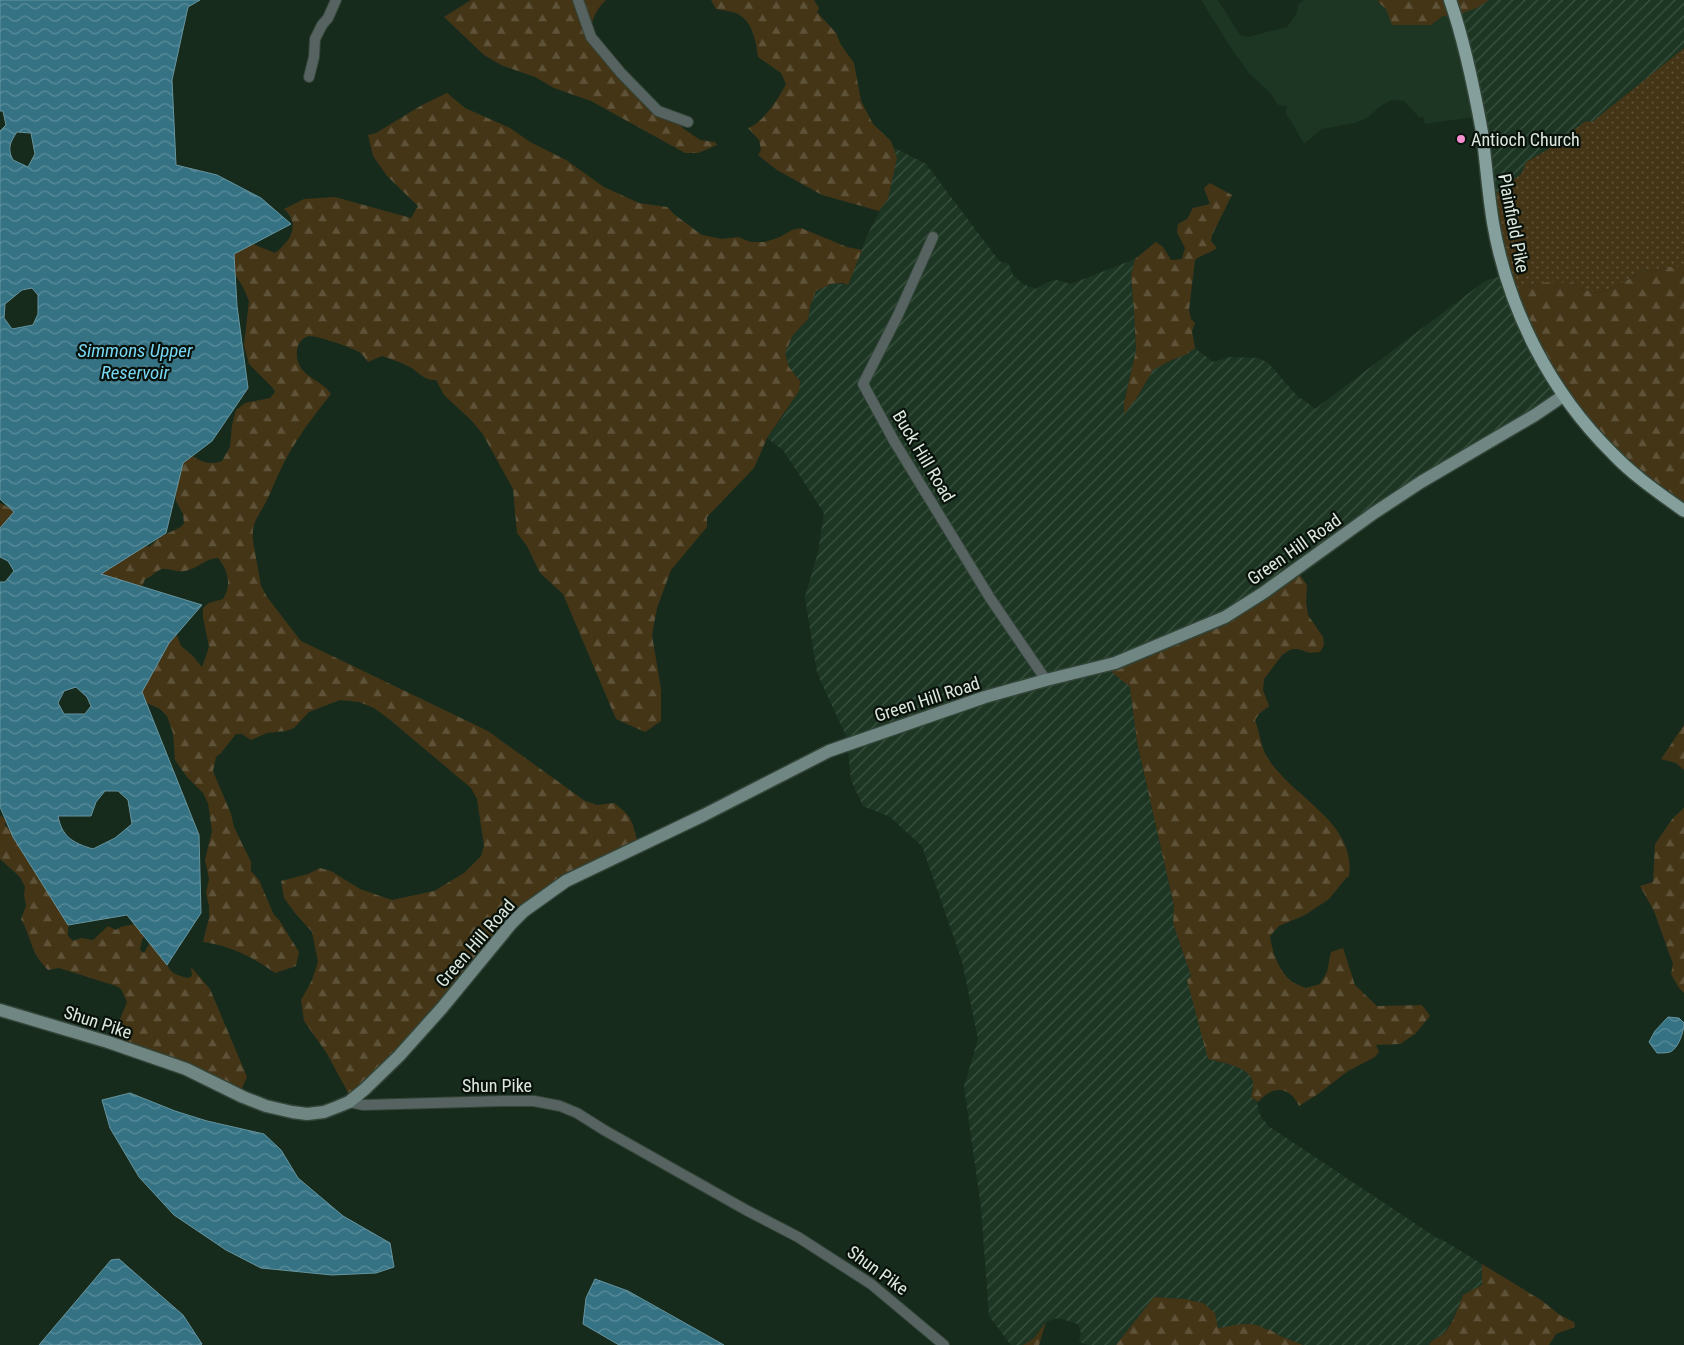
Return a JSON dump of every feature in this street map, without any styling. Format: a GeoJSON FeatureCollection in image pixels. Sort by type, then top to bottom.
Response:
{"type":"FeatureCollection","features":[{"type":"Feature","properties":{"kind":"main road","name":"Plainfield Pike"},"geometry":{"type":"LineString","coordinates":[[1450,0],[1463,40],[1473,86],[1482,134],[1493,222],[1504,272],[1516,308],[1528,335],[1563,396],[1593,433],[1638,477],[1684,511]]}},
{"type":"Feature","properties":{"kind":"main road","name":"Green Hill Road"},"geometry":{"type":"LineString","coordinates":[[349,1102],[382,1073],[416,1038],[510,924],[524,911],[566,882],[704,815],[828,751],[985,697],[1115,663],[1225,617],[1263,593],[1374,513],[1421,482],[1563,396]]}},
{"type":"Feature","properties":{"kind":"main road","name":"Shun Pike"},"geometry":{"type":"LineString","coordinates":[[0,1010],[108,1042],[186,1069],[243,1098],[292,1112],[318,1113],[349,1102]]}},
{"type":"Feature","properties":{"kind":"street"},"geometry":{"type":"LineString","coordinates":[[309,76],[314,57],[315,39],[336,0]]}},
{"type":"Feature","properties":{"kind":"street"},"geometry":{"type":"LineString","coordinates":[[578,0],[591,37],[621,73],[658,111],[688,122]]}},
{"type":"Feature","properties":{"kind":"street","name":"Buck Hill Road"},"geometry":{"type":"LineString","coordinates":[[933,237],[898,315],[863,384],[894,441],[985,590],[1046,680]]}},
{"type":"Feature","properties":{"kind":"street","name":"Shun Pike"},"geometry":{"type":"LineString","coordinates":[[349,1102],[363,1105],[502,1100],[534,1101],[560,1106],[585,1118],[737,1205],[798,1237],[871,1284],[944,1345]]}},
{"type":"Feature","properties":{"kind":"shaded area"},"geometry":{"type":"Polygon","coordinates":[[[1201,0],[1218,0],[1240,35],[1248,37],[1287,27],[1297,13],[1298,5],[1304,0],[1379,0],[1378,2],[1386,9],[1431,25],[1443,16],[1457,15],[1480,116],[1425,124],[1423,117],[1419,117],[1404,101],[1392,100],[1382,105],[1368,117],[1355,123],[1322,129],[1304,144],[1288,116],[1286,116],[1287,106],[1278,105],[1272,95],[1249,73],[1201,0]]]}},
{"type":"Feature","properties":{"kind":"shaded area"},"geometry":{"type":"Polygon","coordinates":[[[1489,0],[1684,0],[1684,48],[1592,122],[1586,121],[1547,150],[1526,162],[1522,173],[1493,196],[1458,14],[1477,8],[1489,0]]]}},
{"type":"Feature","properties":{"kind":"shaded area"},"geometry":{"type":"Polygon","coordinates":[[[893,147],[926,164],[1000,262],[1008,263],[1013,275],[1023,284],[1036,289],[1056,280],[1071,284],[1135,259],[1131,276],[1136,350],[1124,403],[1124,413],[1136,399],[1153,370],[1187,354],[1195,348],[1213,362],[1230,357],[1259,358],[1268,363],[1299,398],[1315,409],[1485,281],[1507,274],[1562,392],[1418,484],[1130,687],[1137,742],[1174,906],[1173,923],[1191,976],[1208,1059],[1239,1067],[1249,1073],[1254,1083],[1251,1097],[1257,1102],[1259,1113],[1268,1126],[1437,1238],[1482,1264],[1482,1285],[1463,1295],[1456,1314],[1443,1334],[1431,1341],[1429,1345],[1303,1345],[1280,1336],[1269,1329],[1217,1328],[1203,1303],[1185,1299],[1155,1297],[1116,1345],[1088,1345],[1079,1342],[1081,1333],[1078,1324],[1058,1318],[1046,1322],[1034,1338],[1023,1345],[1011,1345],[989,1316],[981,1207],[964,1086],[978,1039],[962,961],[922,846],[890,817],[863,806],[851,780],[847,738],[817,673],[805,597],[818,552],[824,513],[783,450],[767,438],[784,415],[800,381],[789,367],[785,353],[793,335],[808,319],[816,291],[831,284],[848,284],[867,236],[882,206],[888,199],[893,147]]]}},
{"type":"Feature","properties":{"kind":"green space"},"geometry":{"type":"Polygon","coordinates":[[[471,0],[606,0],[597,11],[589,33],[655,103],[684,129],[700,140],[715,142],[717,145],[698,153],[685,153],[591,101],[554,88],[535,77],[501,65],[484,55],[444,17],[471,0]]]}},
{"type":"Feature","properties":{"kind":"green space"},"geometry":{"type":"Polygon","coordinates":[[[711,0],[814,0],[819,8],[817,12],[836,33],[841,45],[854,63],[861,101],[873,124],[891,141],[897,158],[888,199],[879,211],[822,195],[777,170],[758,155],[761,150],[759,140],[748,128],[765,116],[786,84],[781,73],[758,57],[753,32],[746,21],[736,13],[716,9],[711,0]]]}},
{"type":"Feature","properties":{"kind":"green space"},"geometry":{"type":"Polygon","coordinates":[[[1379,0],[1489,0],[1477,8],[1457,15],[1443,16],[1431,25],[1392,25],[1386,9],[1378,2],[1379,0]]]}},
{"type":"Feature","properties":{"kind":"green space"},"geometry":{"type":"Polygon","coordinates":[[[1684,48],[1684,267],[1669,267],[1639,272],[1609,290],[1597,293],[1581,289],[1571,283],[1536,283],[1513,292],[1493,196],[1522,173],[1526,162],[1547,150],[1586,121],[1592,122],[1684,48]]]}},
{"type":"Feature","properties":{"kind":"green space"},"geometry":{"type":"Polygon","coordinates":[[[447,93],[465,108],[510,128],[530,142],[566,160],[604,187],[639,203],[667,207],[702,235],[722,239],[738,237],[751,242],[765,242],[801,228],[847,247],[862,250],[848,285],[843,283],[831,284],[816,291],[808,319],[793,335],[785,353],[789,367],[800,381],[799,391],[767,438],[754,468],[707,517],[707,527],[671,570],[657,608],[652,635],[661,689],[661,721],[645,732],[616,719],[563,594],[540,573],[527,546],[517,533],[513,489],[482,433],[444,395],[436,380],[427,379],[412,368],[382,356],[368,362],[359,352],[325,339],[309,336],[299,343],[297,354],[301,367],[331,394],[307,425],[284,462],[254,525],[253,541],[261,586],[267,597],[301,641],[488,731],[585,801],[597,805],[614,803],[631,820],[638,843],[523,911],[473,971],[351,1098],[326,1052],[304,1021],[301,1000],[312,980],[318,962],[312,932],[284,898],[281,881],[308,874],[320,868],[331,871],[360,889],[392,900],[434,891],[464,873],[481,856],[484,846],[477,799],[471,788],[389,719],[374,708],[359,702],[340,700],[309,712],[294,728],[286,731],[267,733],[251,740],[242,734],[236,734],[216,757],[213,771],[231,814],[234,827],[251,862],[251,871],[259,880],[274,915],[299,952],[296,966],[275,973],[241,953],[223,946],[203,942],[209,918],[206,893],[209,879],[205,860],[212,831],[208,803],[203,793],[187,777],[175,760],[173,733],[167,716],[160,709],[145,702],[138,690],[171,619],[181,646],[202,667],[209,647],[203,608],[209,603],[223,599],[226,594],[228,578],[218,558],[214,558],[185,571],[162,569],[157,571],[145,579],[140,591],[101,575],[94,562],[133,542],[149,547],[160,537],[181,527],[184,523],[183,514],[176,501],[174,488],[184,450],[207,463],[222,461],[230,447],[232,425],[236,410],[245,403],[270,398],[275,392],[249,364],[244,345],[249,301],[243,287],[225,259],[243,240],[275,253],[286,243],[292,232],[292,221],[284,209],[304,199],[335,197],[411,218],[418,206],[387,176],[373,156],[368,135],[376,133],[422,105],[447,93]]]}},
{"type":"Feature","properties":{"kind":"green space"},"geometry":{"type":"Polygon","coordinates":[[[1210,183],[1232,195],[1212,235],[1211,241],[1217,248],[1195,260],[1189,310],[1191,319],[1195,323],[1192,331],[1195,348],[1187,354],[1153,370],[1136,399],[1124,414],[1124,403],[1136,350],[1131,276],[1135,259],[1156,242],[1163,247],[1171,260],[1182,259],[1185,248],[1177,232],[1178,224],[1187,219],[1193,208],[1210,204],[1204,188],[1210,183]]]}},
{"type":"Feature","properties":{"kind":"green space"},"geometry":{"type":"Polygon","coordinates":[[[1669,267],[1684,267],[1684,508],[1642,479],[1567,400],[1513,292],[1536,283],[1554,282],[1571,283],[1581,289],[1597,293],[1609,290],[1639,272],[1669,267]]]}},
{"type":"Feature","properties":{"kind":"green space"},"geometry":{"type":"Polygon","coordinates":[[[0,503],[13,510],[19,519],[0,530],[0,503]]]}},
{"type":"Feature","properties":{"kind":"green space"},"geometry":{"type":"Polygon","coordinates":[[[1296,570],[1307,585],[1306,602],[1308,615],[1323,637],[1324,645],[1320,652],[1310,653],[1292,649],[1283,654],[1264,679],[1263,690],[1269,706],[1255,720],[1266,756],[1280,774],[1322,813],[1344,841],[1349,858],[1349,877],[1329,899],[1305,915],[1279,926],[1270,936],[1272,948],[1279,966],[1286,977],[1306,988],[1320,984],[1327,972],[1331,952],[1343,948],[1355,985],[1377,1006],[1422,1005],[1430,1016],[1415,1034],[1400,1044],[1376,1045],[1379,1052],[1375,1057],[1348,1071],[1299,1106],[1290,1094],[1280,1090],[1269,1093],[1258,1102],[1251,1097],[1253,1082],[1246,1072],[1240,1068],[1208,1059],[1187,980],[1191,976],[1173,923],[1174,906],[1137,742],[1130,687],[1106,667],[1173,640],[1296,570]]]}},
{"type":"Feature","properties":{"kind":"green space"},"geometry":{"type":"Polygon","coordinates":[[[1684,725],[1684,770],[1676,763],[1661,759],[1684,725]]]}},
{"type":"Feature","properties":{"kind":"green space"},"geometry":{"type":"Polygon","coordinates":[[[1684,808],[1684,993],[1671,974],[1673,964],[1654,911],[1640,886],[1653,882],[1655,844],[1673,818],[1684,808]]]}},
{"type":"Feature","properties":{"kind":"green space"},"geometry":{"type":"Polygon","coordinates":[[[0,815],[6,820],[5,825],[25,847],[24,856],[30,861],[31,868],[73,910],[68,936],[73,941],[81,938],[93,940],[108,926],[116,930],[159,913],[142,940],[140,950],[144,953],[152,939],[159,944],[155,950],[165,956],[172,972],[188,978],[192,976],[191,967],[210,989],[247,1077],[239,1095],[111,1041],[127,1002],[121,989],[59,968],[48,970],[42,963],[34,951],[21,919],[26,906],[25,887],[20,877],[0,859],[0,815]]]}},
{"type":"Feature","properties":{"kind":"green space"},"geometry":{"type":"Polygon","coordinates":[[[1482,1264],[1541,1300],[1560,1315],[1574,1322],[1575,1327],[1556,1334],[1549,1345],[1429,1345],[1448,1328],[1463,1295],[1482,1285],[1482,1264]]]}},
{"type":"Feature","properties":{"kind":"green space"},"geometry":{"type":"Polygon","coordinates":[[[1154,1297],[1185,1299],[1203,1303],[1215,1313],[1218,1328],[1243,1324],[1255,1325],[1267,1330],[1269,1329],[1280,1336],[1303,1345],[1116,1345],[1154,1297]]]}},
{"type":"Feature","properties":{"kind":"green space"},"geometry":{"type":"Polygon","coordinates":[[[1046,1322],[1039,1345],[1023,1345],[1034,1338],[1046,1322]]]}},
{"type":"Feature","properties":{"kind":"water","name":"Simmons Upper Reservoir"},"geometry":{"type":"Polygon","coordinates":[[[0,0],[200,0],[188,7],[172,80],[176,165],[217,175],[261,198],[291,224],[234,254],[237,306],[248,388],[212,441],[183,463],[166,533],[101,574],[202,605],[169,643],[142,692],[199,835],[201,913],[167,965],[127,915],[68,925],[13,837],[0,807],[0,582],[5,582],[14,571],[8,561],[0,557],[0,528],[14,512],[0,499],[0,131],[6,125],[3,111],[0,111],[0,0]],[[17,132],[11,142],[10,152],[13,160],[28,167],[35,154],[31,133],[17,132]],[[32,288],[22,290],[5,304],[4,318],[12,329],[33,325],[38,314],[38,295],[32,288]],[[76,687],[64,691],[58,703],[64,714],[85,714],[91,706],[87,697],[76,687]],[[105,791],[96,802],[91,816],[58,816],[62,829],[70,838],[93,849],[115,838],[132,824],[128,800],[118,791],[105,791]]]}},
{"type":"Feature","properties":{"kind":"water"},"geometry":{"type":"Polygon","coordinates":[[[1668,1017],[1679,1018],[1684,1023],[1682,1035],[1673,1050],[1657,1053],[1649,1042],[1655,1031],[1668,1017]]]}},
{"type":"Feature","properties":{"kind":"water"},"geometry":{"type":"Polygon","coordinates":[[[130,1093],[175,1111],[207,1121],[264,1134],[281,1150],[298,1178],[343,1216],[390,1243],[394,1267],[376,1273],[332,1275],[261,1268],[226,1250],[174,1215],[139,1177],[110,1128],[102,1100],[130,1093]]]}},
{"type":"Feature","properties":{"kind":"water"},"geometry":{"type":"Polygon","coordinates":[[[119,1259],[183,1315],[201,1345],[39,1345],[111,1260],[119,1259]]]}},
{"type":"Feature","properties":{"kind":"water"},"geometry":{"type":"Polygon","coordinates":[[[595,1279],[628,1291],[724,1345],[619,1345],[583,1324],[586,1298],[595,1279]]]}},
{"type":"Feature","properties":{"kind":"place","name":"Antioch Church"},"geometry":{"type":"Point","coordinates":[1461,139]}}]}
